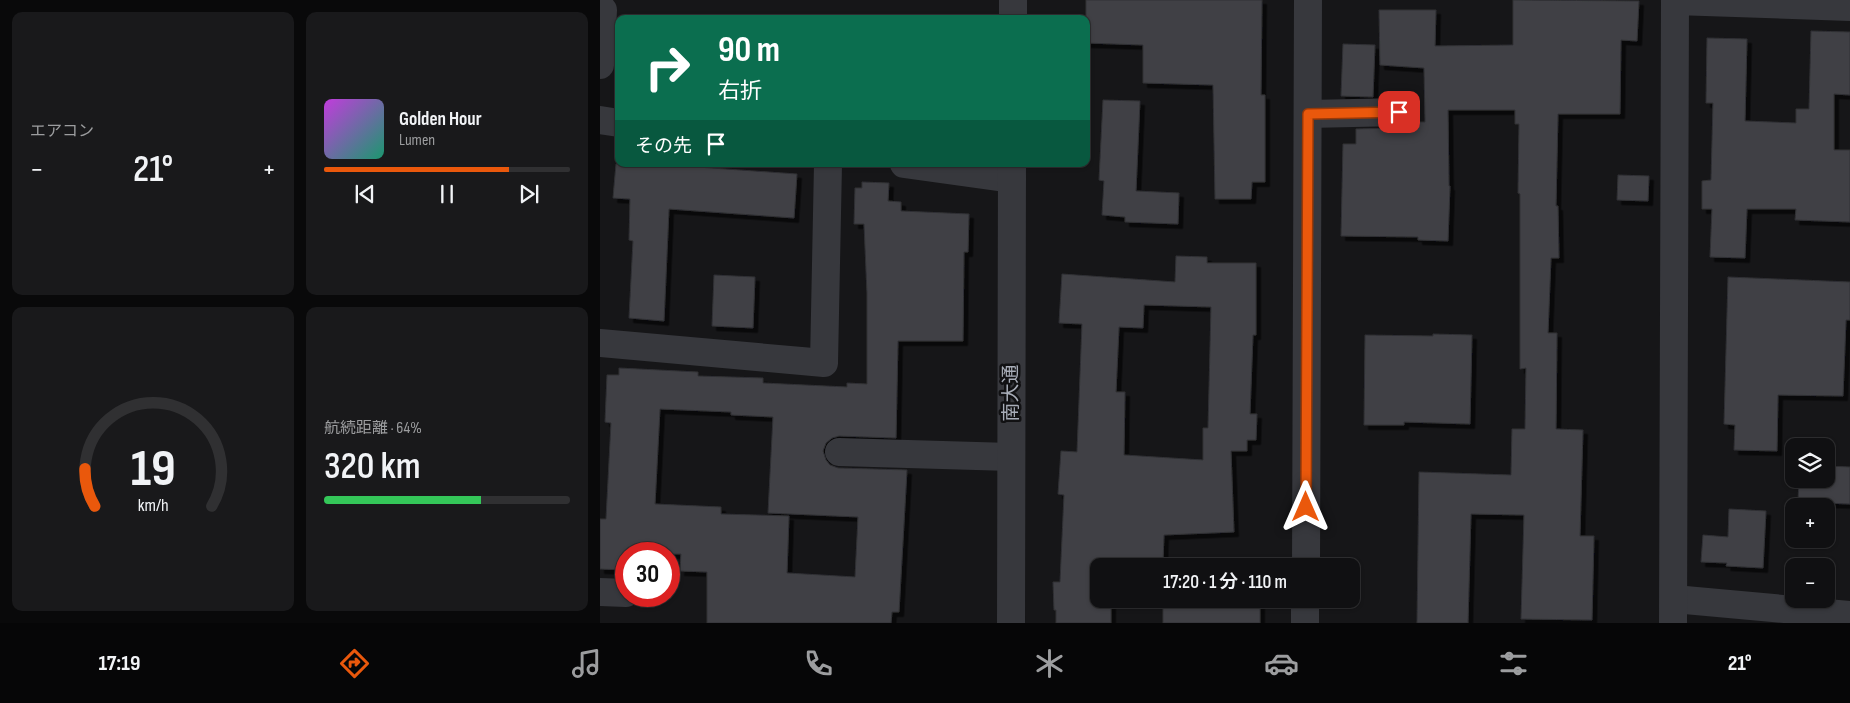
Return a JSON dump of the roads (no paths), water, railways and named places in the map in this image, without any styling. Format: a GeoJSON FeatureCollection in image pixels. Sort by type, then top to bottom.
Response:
{"type":"FeatureCollection","features":[{"type":"Feature","properties":{"kind":"street"},"geometry":{"type":"LineString","coordinates":[[1013,0],[1013,15]]}},
{"type":"Feature","properties":{"kind":"street"},"geometry":{"type":"LineString","coordinates":[[1306,558],[1308,0]]}},
{"type":"Feature","properties":{"kind":"street"},"geometry":{"type":"LineString","coordinates":[[1850,7],[1675,0],[1673,611],[1850,615]]}},
{"type":"Feature","properties":{"kind":"street"},"geometry":{"type":"LineString","coordinates":[[600,65],[603,10]]}},
{"type":"Feature","properties":{"kind":"street"},"geometry":{"type":"LineString","coordinates":[[1308,114],[1399,112]]}},
{"type":"Feature","properties":{"kind":"street"},"geometry":{"type":"LineString","coordinates":[[600,120],[615,122]]}},
{"type":"Feature","properties":{"kind":"street"},"geometry":{"type":"LineString","coordinates":[[600,343],[824,363],[828,167]]}},
{"type":"Feature","properties":{"kind":"street"},"geometry":{"type":"LineString","coordinates":[[950,167],[1012,171]]}},
{"type":"Feature","properties":{"kind":"street","name":"南大通"},"geometry":{"type":"LineString","coordinates":[[1010,623],[1012,171]]}},
{"type":"Feature","properties":{"kind":"street"},"geometry":{"type":"LineString","coordinates":[[839,452],[1011,457]]}},
{"type":"Feature","properties":{"kind":"street"},"geometry":{"type":"LineString","coordinates":[[600,592],[615,593]]}},
{"type":"Feature","properties":{"kind":"street"},"geometry":{"type":"LineString","coordinates":[[1305,623],[1306,608]]}}]}
